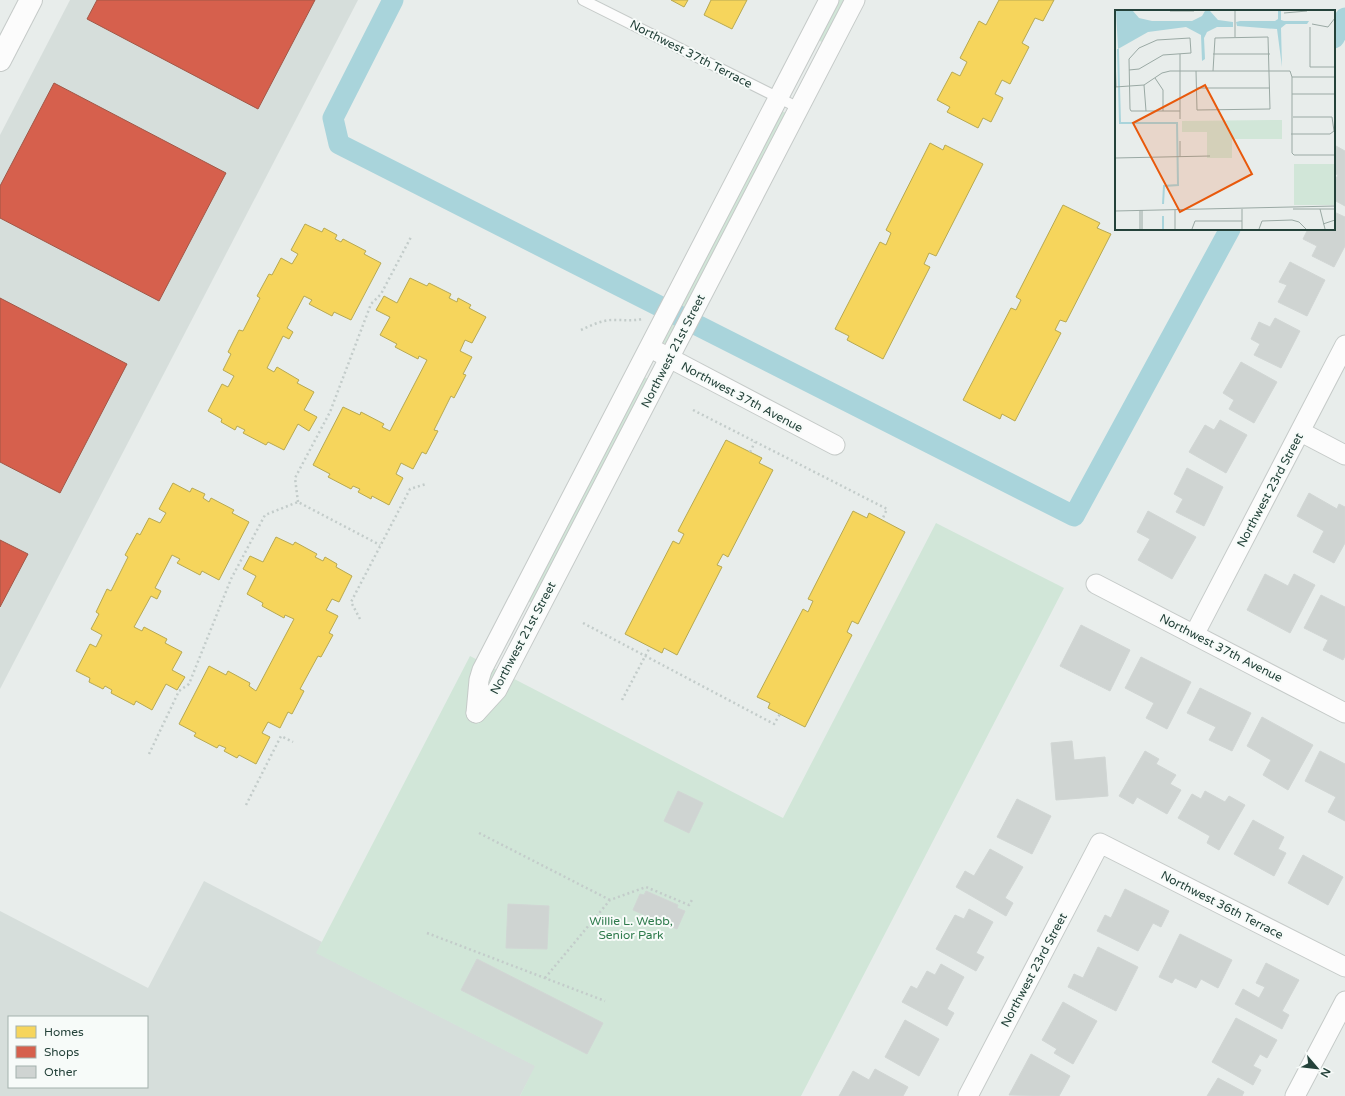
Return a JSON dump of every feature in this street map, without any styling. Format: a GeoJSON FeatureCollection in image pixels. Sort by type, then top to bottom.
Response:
{"type":"FeatureCollection","features":[{"type":"Feature","properties":{"kind":"street"},"geometry":{"type":"LineString","coordinates":[[0,60],[31,0]]}},
{"type":"Feature","properties":{"kind":"street","name":"Northwest 21st Street"},"geometry":{"type":"LineString","coordinates":[[829,0],[482,670],[479,680],[476,713],[497,690],[855,0]]}},
{"type":"Feature","properties":{"kind":"street","name":"Northwest 23rd Street"},"geometry":{"type":"LineString","coordinates":[[1194,634],[1301,432],[1345,345]]}},
{"type":"Feature","properties":{"kind":"street","name":"Northwest 37th Avenue"},"geometry":{"type":"LineString","coordinates":[[649,348],[835,445]]}},
{"type":"Feature","properties":{"kind":"street"},"geometry":{"type":"LineString","coordinates":[[1301,432],[1345,455]]}},
{"type":"Feature","properties":{"kind":"street","name":"Northwest 37th Avenue"},"geometry":{"type":"LineString","coordinates":[[1096,584],[1345,713]]}},
{"type":"Feature","properties":{"kind":"street","name":"Northwest 23rd Street"},"geometry":{"type":"LineString","coordinates":[[968,1096],[1100,843]]}},
{"type":"Feature","properties":{"kind":"street","name":"Northwest 36th Terrace"},"geometry":{"type":"LineString","coordinates":[[1100,843],[1345,967]]}},
{"type":"Feature","properties":{"kind":"street"},"geometry":{"type":"LineString","coordinates":[[1295,1096],[1345,1001]]}},
{"type":"Feature","properties":{"kind":"lane","name":"Northwest 37th Terrace"},"geometry":{"type":"LineString","coordinates":[[583,0],[799,108]]}},
{"type":"Feature","properties":{"kind":"path"},"geometry":{"type":"LineString","coordinates":[[298,502],[295,478],[330,412],[371,304],[381,294],[411,237]]}},
{"type":"Feature","properties":{"kind":"path"},"geometry":{"type":"LineString","coordinates":[[582,330],[600,322],[615,320],[632,322],[644,319]]}},
{"type":"Feature","properties":{"kind":"path"},"geometry":{"type":"LineString","coordinates":[[692,410],[887,509],[882,520]]}},
{"type":"Feature","properties":{"kind":"path"},"geometry":{"type":"LineString","coordinates":[[750,452],[755,442]]}},
{"type":"Feature","properties":{"kind":"path"},"geometry":{"type":"LineString","coordinates":[[360,620],[352,602],[410,489],[426,484]]}},
{"type":"Feature","properties":{"kind":"path"},"geometry":{"type":"LineString","coordinates":[[149,754],[179,691],[189,684],[231,579],[265,515],[298,502],[380,545]]}},
{"type":"Feature","properties":{"kind":"path"},"geometry":{"type":"LineString","coordinates":[[582,623],[774,724],[780,714]]}},
{"type":"Feature","properties":{"kind":"path"},"geometry":{"type":"LineString","coordinates":[[622,700],[650,647]]}},
{"type":"Feature","properties":{"kind":"path"},"geometry":{"type":"LineString","coordinates":[[246,805],[281,736],[293,742]]}},
{"type":"Feature","properties":{"kind":"path"},"geometry":{"type":"LineString","coordinates":[[479,833],[610,900]]}},
{"type":"Feature","properties":{"kind":"path"},"geometry":{"type":"LineString","coordinates":[[545,978],[610,900],[646,887],[689,905],[692,900]]}},
{"type":"Feature","properties":{"kind":"path"},"geometry":{"type":"LineString","coordinates":[[427,933],[605,1001]]}},
{"type":"Feature","properties":{"kind":"shaded area"},"geometry":{"type":"Polygon","coordinates":[[[70,0],[358,0],[0,689],[0,135],[70,0]]]}},
{"type":"Feature","properties":{"kind":"shaded area"},"geometry":{"type":"Polygon","coordinates":[[[204,881],[322,942],[317,953],[536,1066],[520,1096],[0,1096],[0,911],[148,988],[204,881]]]}},
{"type":"Feature","properties":{"kind":"green space"},"geometry":{"type":"Polygon","coordinates":[[[836,0],[847,0],[827,40],[822,42],[818,40],[836,0]]]}},
{"type":"Feature","properties":{"kind":"green space"},"geometry":{"type":"Polygon","coordinates":[[[782,111],[786,113],[787,118],[670,342],[665,344],[662,342],[782,111]]]}},
{"type":"Feature","properties":{"kind":"green space"},"geometry":{"type":"Polygon","coordinates":[[[644,377],[648,379],[648,384],[532,603],[528,601],[644,377]]]}},
{"type":"Feature","properties":{"kind":"green space","name":"Willie L. Webb, Senior Park"},"geometry":{"type":"Polygon","coordinates":[[[936,523],[1064,588],[801,1096],[520,1096],[535,1066],[316,953],[470,656],[783,818],[936,523]]]}},
{"type":"Feature","properties":{"kind":"building: Homes"},"geometry":{"type":"Polygon","coordinates":[[[671,0],[688,0],[684,7],[671,0]]]}},
{"type":"Feature","properties":{"kind":"building: Homes"},"geometry":{"type":"Polygon","coordinates":[[[711,0],[747,0],[732,29],[704,15],[711,0]]]}},
{"type":"Feature","properties":{"kind":"building: Homes"},"geometry":{"type":"Polygon","coordinates":[[[999,0],[1054,0],[1043,21],[1035,18],[1022,43],[1029,47],[1010,84],[1002,80],[995,94],[1003,98],[991,122],[983,118],[978,128],[947,112],[950,107],[937,100],[952,72],[960,76],[967,62],[960,58],[979,21],[986,25],[999,0]]]}},
{"type":"Feature","properties":{"kind":"building: Homes"},"geometry":{"type":"Polygon","coordinates":[[[930,143],[943,150],[945,145],[983,164],[936,256],[929,253],[924,264],[930,267],[883,359],[847,340],[849,336],[835,329],[880,242],[886,245],[891,233],[886,230],[930,143]]]}},
{"type":"Feature","properties":{"kind":"building: Homes"},"geometry":{"type":"Polygon","coordinates":[[[1063,205],[1100,223],[1097,228],[1111,234],[1066,322],[1060,320],[1055,330],[1061,333],[1015,421],[1002,414],[1000,419],[963,400],[1011,308],[1016,310],[1021,300],[1016,297],[1063,205]]]}},
{"type":"Feature","properties":{"kind":"building: Homes"},"geometry":{"type":"Polygon","coordinates":[[[305,224],[322,232],[324,228],[337,235],[335,239],[341,242],[343,239],[366,251],[364,254],[381,263],[351,320],[334,312],[332,316],[309,304],[312,300],[304,296],[287,328],[293,332],[289,339],[283,336],[267,368],[274,372],[277,367],[299,380],[297,383],[314,392],[304,410],[317,417],[309,431],[298,424],[284,450],[268,442],[266,445],[243,433],[245,430],[237,426],[235,430],[221,422],[222,419],[208,411],[222,384],[228,387],[234,376],[223,370],[231,354],[228,352],[239,330],[243,331],[260,298],[257,296],[269,274],[272,275],[281,258],[292,264],[298,254],[291,250],[305,224]]]}},
{"type":"Feature","properties":{"kind":"building: Homes"},"geometry":{"type":"Polygon","coordinates":[[[410,278],[427,286],[429,283],[451,294],[449,298],[457,302],[458,298],[471,305],[469,308],[486,317],[472,343],[465,340],[460,351],[472,357],[463,374],[466,375],[454,398],[451,396],[434,430],[438,431],[426,454],[422,452],[413,469],[401,463],[396,474],[403,478],[389,505],[372,496],[371,499],[358,492],[360,489],[353,486],[351,489],[328,477],[330,474],[313,465],[343,407],[360,415],[361,412],[384,424],[382,427],[390,431],[427,360],[419,356],[418,359],[395,347],[397,344],[380,335],[390,317],[376,310],[384,296],[397,303],[410,278]]]}},
{"type":"Feature","properties":{"kind":"building: Homes"},"geometry":{"type":"Polygon","coordinates":[[[726,440],[762,458],[759,463],[773,470],[728,557],[723,554],[717,565],[722,567],[677,655],[664,648],[662,653],[625,634],[673,541],[679,544],[684,534],[678,531],[726,440]]]}},
{"type":"Feature","properties":{"kind":"building: Homes"},"geometry":{"type":"Polygon","coordinates":[[[173,483],[190,492],[192,488],[205,494],[203,498],[209,502],[211,498],[234,510],[232,513],[249,522],[219,580],[202,571],[200,575],[177,563],[180,559],[172,555],[155,588],[161,591],[157,599],[151,596],[134,627],[142,631],[144,627],[167,639],[165,643],[182,652],[172,670],[185,677],[177,690],[166,684],[152,710],[136,701],[134,705],[111,693],[112,690],[105,686],[103,689],[89,682],[90,678],[76,671],[90,644],[96,647],[102,635],[91,629],[99,614],[96,612],[107,589],[111,591],[128,557],[125,555],[137,533],[140,535],[149,518],[160,523],[166,513],[159,509],[173,483]]]}},
{"type":"Feature","properties":{"kind":"building: Homes"},"geometry":{"type":"Polygon","coordinates":[[[853,511],[867,518],[869,513],[905,532],[858,624],[852,621],[847,632],[852,635],[805,727],[768,708],[770,703],[757,697],[803,609],[808,612],[813,601],[808,599],[853,511]]]}},
{"type":"Feature","properties":{"kind":"building: Homes"},"geometry":{"type":"Polygon","coordinates":[[[276,537],[293,545],[295,542],[317,554],[315,557],[323,561],[325,557],[337,564],[336,567],[352,576],[339,602],[332,599],[326,610],[338,616],[329,633],[333,635],[321,657],[318,656],[300,689],[304,691],[292,714],[288,712],[280,728],[268,722],[262,733],[270,737],[256,764],[239,755],[237,758],[224,751],[226,748],[219,745],[217,748],[194,736],[196,733],[179,724],[209,666],[226,675],[228,671],[250,683],[249,686],[256,691],[294,619],[285,615],[284,618],[262,606],[263,603],[247,594],[256,576],[243,569],[250,556],[263,562],[276,537]]]}},
{"type":"Feature","properties":{"kind":"building: Shops"},"geometry":{"type":"Polygon","coordinates":[[[97,0],[315,0],[258,109],[87,19],[97,0]]]}},
{"type":"Feature","properties":{"kind":"building: Shops"},"geometry":{"type":"Polygon","coordinates":[[[54,83],[226,173],[159,301],[0,218],[0,186],[54,83]]]}},
{"type":"Feature","properties":{"kind":"building: Shops"},"geometry":{"type":"Polygon","coordinates":[[[0,298],[127,364],[60,493],[0,462],[0,298]]]}},
{"type":"Feature","properties":{"kind":"building: Shops"},"geometry":{"type":"Polygon","coordinates":[[[0,540],[28,554],[0,607],[0,540]]]}},
{"type":"Feature","properties":{"kind":"building: Other"},"geometry":{"type":"Polygon","coordinates":[[[1336,146],[1345,151],[1345,206],[1335,201],[1335,180],[1338,175],[1335,174],[1336,146]]]}},
{"type":"Feature","properties":{"kind":"building: Other"},"geometry":{"type":"Polygon","coordinates":[[[1335,212],[1345,217],[1345,246],[1334,267],[1312,256],[1317,246],[1303,239],[1308,230],[1335,230],[1335,212]]]}},
{"type":"Feature","properties":{"kind":"building: Other"},"geometry":{"type":"Polygon","coordinates":[[[1290,262],[1325,280],[1307,316],[1278,302],[1287,285],[1279,282],[1290,262]]]}},
{"type":"Feature","properties":{"kind":"building: Other"},"geometry":{"type":"Polygon","coordinates":[[[1275,318],[1300,331],[1281,368],[1254,355],[1260,344],[1251,339],[1259,322],[1270,327],[1275,318]]]}},
{"type":"Feature","properties":{"kind":"building: Other"},"geometry":{"type":"Polygon","coordinates":[[[1241,362],[1277,382],[1254,423],[1229,409],[1234,400],[1223,393],[1241,362]]]}},
{"type":"Feature","properties":{"kind":"building: Other"},"geometry":{"type":"Polygon","coordinates":[[[1220,420],[1247,435],[1226,473],[1189,452],[1205,425],[1214,430],[1220,420]]]}},
{"type":"Feature","properties":{"kind":"building: Other"},"geometry":{"type":"Polygon","coordinates":[[[1187,468],[1223,487],[1204,526],[1176,512],[1183,499],[1174,494],[1187,468]]]}},
{"type":"Feature","properties":{"kind":"building: Other"},"geometry":{"type":"Polygon","coordinates":[[[1309,493],[1337,509],[1339,504],[1345,507],[1345,543],[1334,563],[1313,552],[1324,531],[1297,516],[1309,493]]]}},
{"type":"Feature","properties":{"kind":"building: Other"},"geometry":{"type":"Polygon","coordinates":[[[1148,511],[1196,537],[1172,579],[1138,560],[1150,539],[1137,532],[1148,511]]]}},
{"type":"Feature","properties":{"kind":"building: Other"},"geometry":{"type":"Polygon","coordinates":[[[1265,574],[1288,586],[1294,574],[1315,585],[1290,633],[1247,610],[1265,574]]]}},
{"type":"Feature","properties":{"kind":"building: Other"},"geometry":{"type":"Polygon","coordinates":[[[1321,595],[1345,607],[1345,656],[1343,660],[1323,650],[1328,640],[1304,628],[1321,595]]]}},
{"type":"Feature","properties":{"kind":"building: Other"},"geometry":{"type":"Polygon","coordinates":[[[1081,625],[1130,650],[1110,691],[1060,666],[1081,625]]]}},
{"type":"Feature","properties":{"kind":"building: Other"},"geometry":{"type":"Polygon","coordinates":[[[1141,657],[1191,682],[1167,729],[1146,718],[1154,703],[1125,688],[1141,657]]]}},
{"type":"Feature","properties":{"kind":"building: Other"},"geometry":{"type":"Polygon","coordinates":[[[1200,688],[1251,713],[1232,751],[1209,740],[1216,727],[1187,713],[1200,688]]]}},
{"type":"Feature","properties":{"kind":"building: Other"},"geometry":{"type":"Polygon","coordinates":[[[1262,717],[1313,745],[1288,790],[1263,775],[1271,760],[1247,746],[1262,717]]]}},
{"type":"Feature","properties":{"kind":"building: Other"},"geometry":{"type":"Polygon","coordinates":[[[1072,741],[1074,760],[1105,757],[1108,796],[1056,800],[1051,743],[1072,741]]]}},
{"type":"Feature","properties":{"kind":"building: Other"},"geometry":{"type":"Polygon","coordinates":[[[1145,751],[1159,759],[1156,764],[1176,775],[1170,784],[1181,790],[1167,814],[1137,797],[1133,804],[1119,796],[1145,751]]]}},
{"type":"Feature","properties":{"kind":"building: Other"},"geometry":{"type":"Polygon","coordinates":[[[1320,751],[1345,764],[1345,821],[1328,812],[1336,797],[1305,781],[1320,751]]]}},
{"type":"Feature","properties":{"kind":"building: Other"},"geometry":{"type":"Polygon","coordinates":[[[678,791],[703,803],[689,833],[664,821],[678,791]]]}},
{"type":"Feature","properties":{"kind":"building: Other"},"geometry":{"type":"Polygon","coordinates":[[[1205,791],[1225,802],[1229,796],[1245,805],[1219,850],[1207,843],[1210,836],[1178,818],[1192,794],[1201,799],[1205,791]]]}},
{"type":"Feature","properties":{"kind":"building: Other"},"geometry":{"type":"Polygon","coordinates":[[[1017,799],[1051,816],[1032,854],[997,837],[1017,799]]]}},
{"type":"Feature","properties":{"kind":"building: Other"},"geometry":{"type":"Polygon","coordinates":[[[1253,820],[1284,837],[1278,849],[1286,853],[1274,876],[1234,854],[1253,820]]]}},
{"type":"Feature","properties":{"kind":"building: Other"},"geometry":{"type":"Polygon","coordinates":[[[990,849],[1023,867],[1005,898],[1013,903],[1006,916],[956,887],[965,871],[974,876],[990,849]]]}},
{"type":"Feature","properties":{"kind":"building: Other"},"geometry":{"type":"Polygon","coordinates":[[[1303,855],[1343,877],[1328,905],[1288,883],[1303,855]]]}},
{"type":"Feature","properties":{"kind":"building: Other"},"geometry":{"type":"Polygon","coordinates":[[[1125,889],[1169,911],[1161,927],[1153,923],[1138,951],[1097,931],[1105,915],[1111,918],[1125,889]]]}},
{"type":"Feature","properties":{"kind":"building: Other"},"geometry":{"type":"Polygon","coordinates":[[[646,891],[678,905],[677,908],[685,911],[677,929],[633,910],[640,894],[644,895],[646,891]]]}},
{"type":"Feature","properties":{"kind":"building: Other"},"geometry":{"type":"Polygon","coordinates":[[[508,904],[549,906],[547,949],[506,948],[508,904]]]}},
{"type":"Feature","properties":{"kind":"building: Other"},"geometry":{"type":"Polygon","coordinates":[[[969,909],[993,922],[976,953],[984,957],[976,971],[936,949],[955,915],[964,919],[969,909]]]}},
{"type":"Feature","properties":{"kind":"building: Other"},"geometry":{"type":"Polygon","coordinates":[[[1180,934],[1232,960],[1218,988],[1201,979],[1196,988],[1175,978],[1172,983],[1159,977],[1180,934]]]}},
{"type":"Feature","properties":{"kind":"building: Other"},"geometry":{"type":"Polygon","coordinates":[[[1098,947],[1138,967],[1116,1011],[1068,987],[1074,974],[1083,978],[1098,947]]]}},
{"type":"Feature","properties":{"kind":"building: Other"},"geometry":{"type":"Polygon","coordinates":[[[477,959],[603,1023],[587,1054],[461,990],[477,959]]]}},
{"type":"Feature","properties":{"kind":"building: Other"},"geometry":{"type":"Polygon","coordinates":[[[1266,963],[1299,980],[1282,1011],[1289,1015],[1282,1029],[1235,1004],[1243,989],[1259,998],[1265,987],[1256,983],[1266,963]]]}},
{"type":"Feature","properties":{"kind":"building: Other"},"geometry":{"type":"Polygon","coordinates":[[[941,964],[964,977],[947,1009],[954,1013],[947,1026],[902,1002],[911,986],[917,989],[927,971],[935,975],[941,964]]]}},
{"type":"Feature","properties":{"kind":"building: Other"},"geometry":{"type":"Polygon","coordinates":[[[1063,1002],[1097,1021],[1073,1064],[1054,1053],[1057,1049],[1042,1040],[1063,1002]]]}},
{"type":"Feature","properties":{"kind":"building: Other"},"geometry":{"type":"Polygon","coordinates":[[[1236,1018],[1277,1040],[1267,1058],[1260,1054],[1253,1066],[1261,1070],[1253,1085],[1212,1062],[1236,1018]]]}},
{"type":"Feature","properties":{"kind":"building: Other"},"geometry":{"type":"Polygon","coordinates":[[[905,1020],[939,1039],[919,1076],[885,1057],[905,1020]]]}},
{"type":"Feature","properties":{"kind":"building: Other"},"geometry":{"type":"Polygon","coordinates":[[[1031,1054],[1070,1076],[1059,1096],[1009,1095],[1031,1054]]]}},
{"type":"Feature","properties":{"kind":"building: Other"},"geometry":{"type":"Polygon","coordinates":[[[875,1069],[908,1087],[903,1096],[839,1096],[853,1071],[869,1080],[875,1069]]]}},
{"type":"Feature","properties":{"kind":"building: Other"},"geometry":{"type":"Polygon","coordinates":[[[1218,1078],[1244,1092],[1242,1096],[1207,1096],[1218,1078]]]}},
{"type":"Feature","properties":{"kind":"waterway"},"geometry":{"type":"LineString","coordinates":[[393,0],[333,118],[339,144],[1074,516],[1229,230]]}},
{"type":"Feature","properties":{"kind":"waterway"},"geometry":{"type":"LineString","coordinates":[[1335,36],[1345,18]]}}]}
